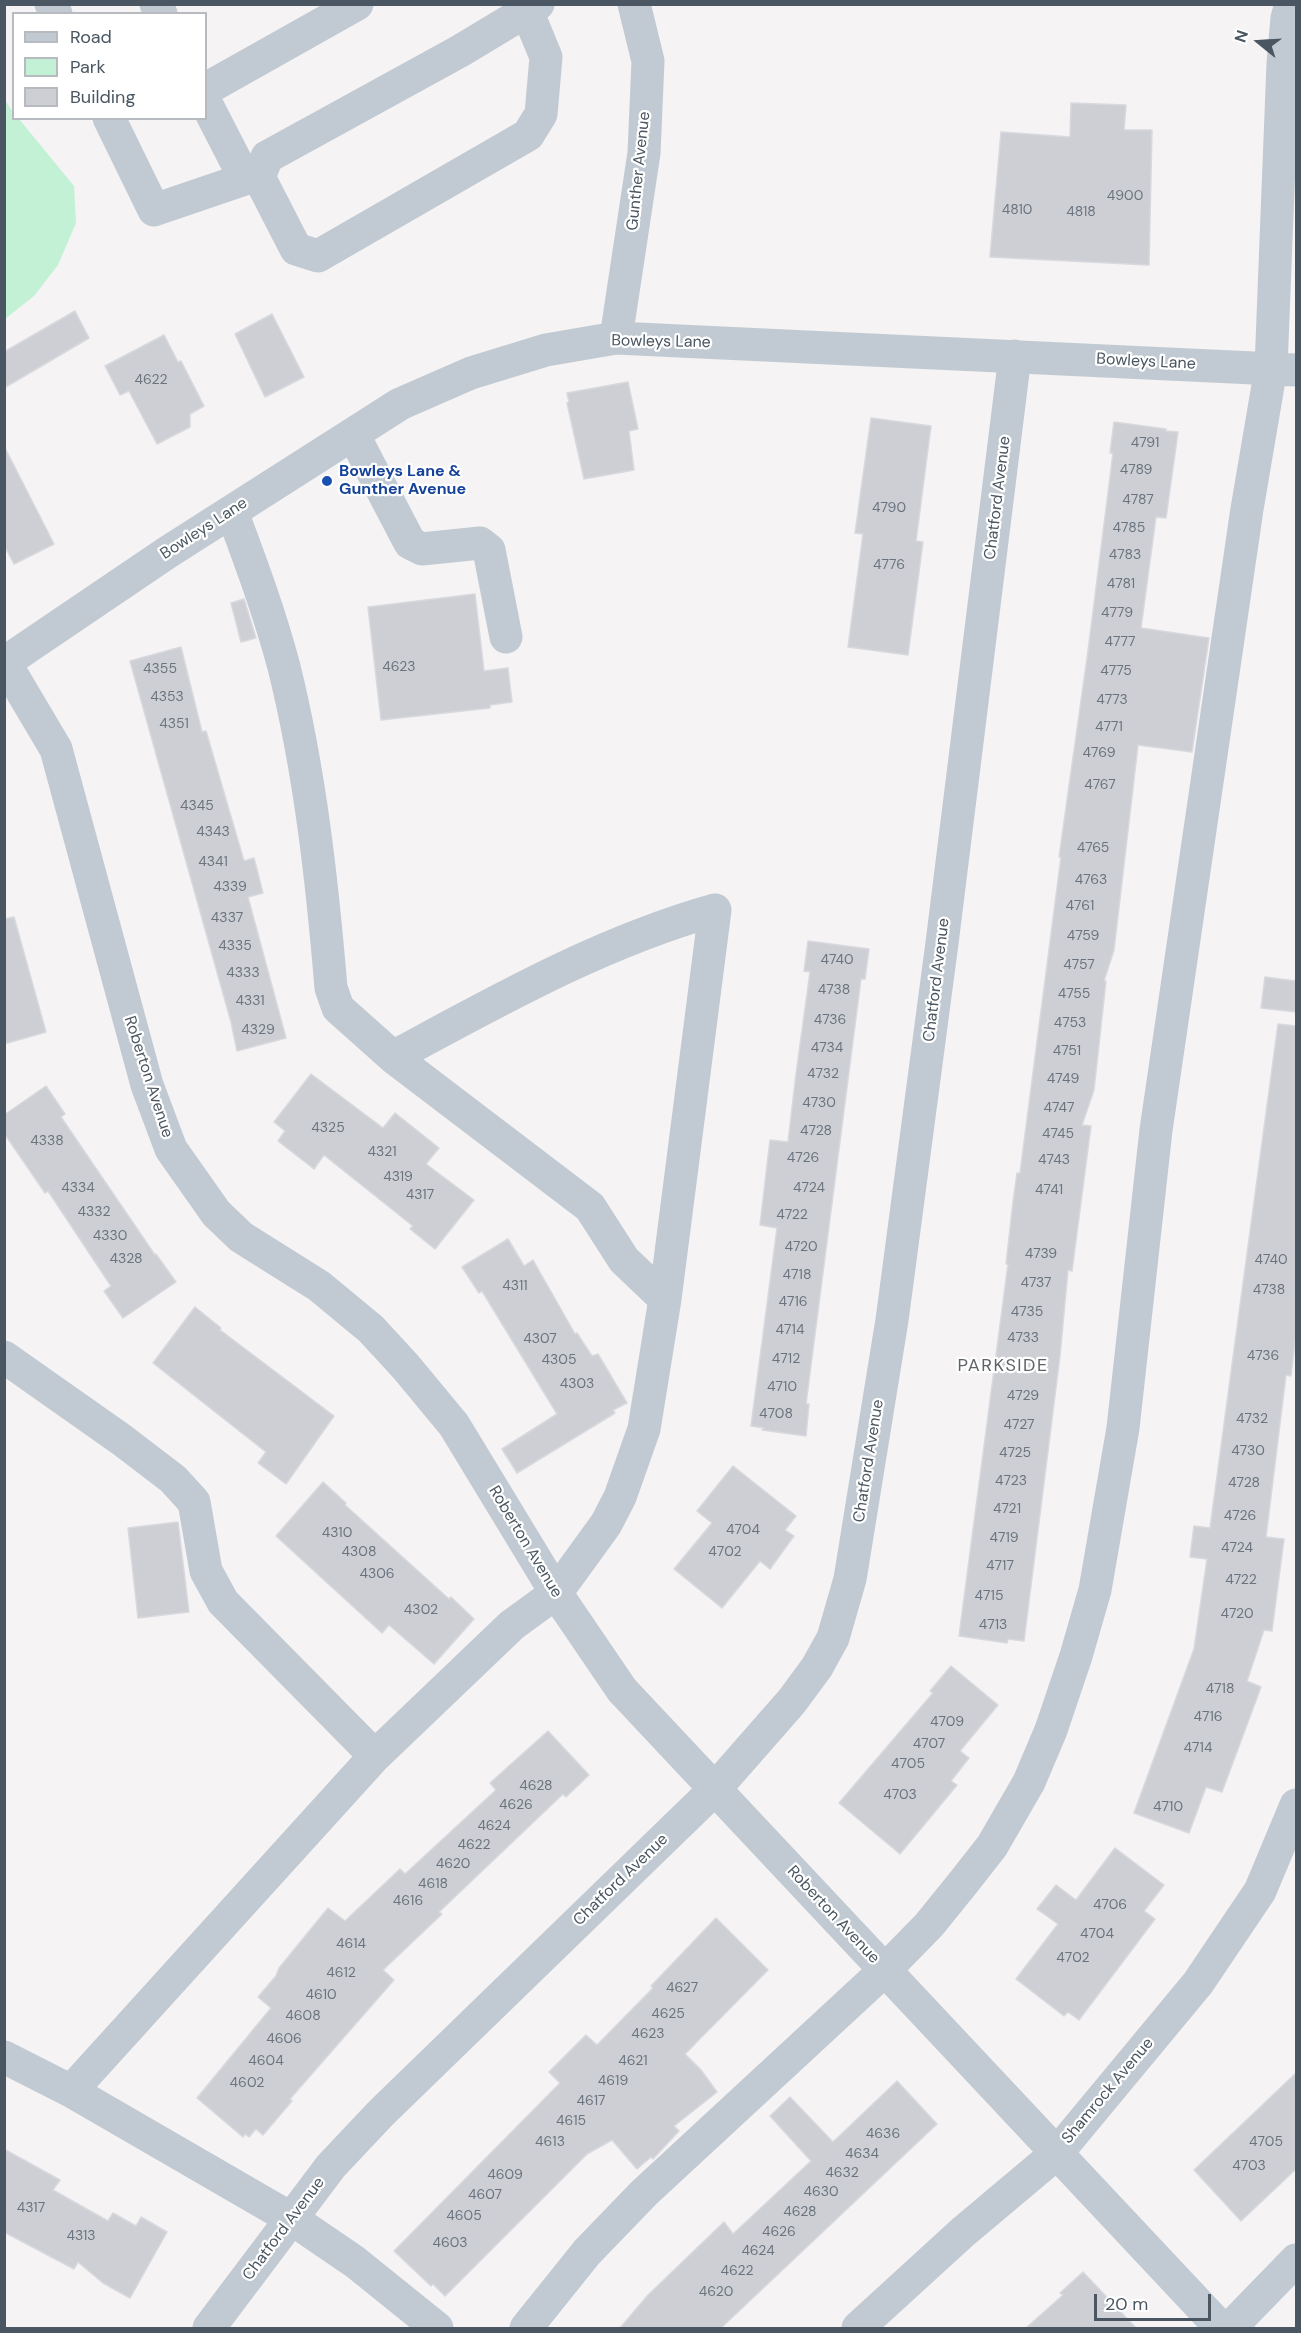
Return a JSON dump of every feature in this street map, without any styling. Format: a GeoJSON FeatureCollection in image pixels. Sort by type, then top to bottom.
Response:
{"type":"FeatureCollection","features":[{"type":"Feature","properties":{"kind":"street"},"geometry":{"type":"LineString","coordinates":[[207,88],[357,4]]}},
{"type":"Feature","properties":{"kind":"street","name":"Gunther Avenue"},"geometry":{"type":"LineString","coordinates":[[616,338],[644,153],[648,61],[634,4]]}},
{"type":"Feature","properties":{"kind":"street"},"geometry":{"type":"LineString","coordinates":[[526,2328],[587,2252],[644,2193],[885,1970],[929,1925],[992,1846],[1013,1813],[1051,1730],[1076,1656],[1095,1590],[1123,1428],[1156,1130],[1247,509],[1284,369],[1290,63],[1287,18],[1291,4]]}},
{"type":"Feature","properties":{"kind":"street"},"geometry":{"type":"LineString","coordinates":[[110,120],[154,210],[252,178],[267,157],[460,51],[532,8],[546,57],[541,114],[528,135],[318,256],[296,249],[252,178],[207,105]]}},
{"type":"Feature","properties":{"kind":"street","name":"Bowleys Lane"},"geometry":{"type":"LineString","coordinates":[[5,663],[231,512],[400,404],[471,373],[546,350],[616,338],[1284,369]]}},
{"type":"Feature","properties":{"kind":"street","name":"Chatford Avenue"},"geometry":{"type":"LineString","coordinates":[[209,2328],[332,2166],[381,2113],[714,1790],[792,1701],[817,1667],[833,1638],[850,1579],[893,1308],[1015,356]]}},
{"type":"Feature","properties":{"kind":"street"},"geometry":{"type":"LineString","coordinates":[[353,434],[410,543],[422,549],[480,543],[489,550],[506,637]]}},
{"type":"Feature","properties":{"kind":"street"},"geometry":{"type":"LineString","coordinates":[[231,512],[262,593],[284,667],[317,844],[331,988],[338,1008],[393,1057],[590,1207],[624,1260],[665,1299]]}},
{"type":"Feature","properties":{"kind":"street","name":"Roberton Avenue"},"geometry":{"type":"LineString","coordinates":[[5,663],[56,749],[147,1085],[171,1149],[216,1213],[241,1237],[319,1286],[371,1329],[406,1367],[454,1425],[556,1593],[622,1690],[1221,2328]]}},
{"type":"Feature","properties":{"kind":"street"},"geometry":{"type":"LineString","coordinates":[[71,2091],[375,1756],[512,1625],[556,1593],[606,1524],[620,1497],[644,1429],[665,1299],[715,910],[678,920],[544,976],[393,1057]]}},
{"type":"Feature","properties":{"kind":"street"},"geometry":{"type":"LineString","coordinates":[[4,1357],[173,1479],[194,1502],[206,1571],[223,1602],[375,1756]]}},
{"type":"Feature","properties":{"kind":"street","name":"Shamrock Avenue"},"geometry":{"type":"LineString","coordinates":[[858,2328],[963,2232],[1057,2153],[1198,1983],[1260,1891],[1296,1805]]}},
{"type":"Feature","properties":{"kind":"street"},"geometry":{"type":"LineString","coordinates":[[4,2057],[71,2091],[292,2218],[355,2262],[438,2328]]}},
{"type":"Feature","properties":{"kind":"street"},"geometry":{"type":"LineString","coordinates":[[1230,2328],[1296,2260]]}},
{"type":"Feature","properties":{"kind":"green space"},"geometry":{"type":"Polygon","coordinates":[[[5,100],[12,110],[12,120],[20,120],[74,186],[76,223],[58,265],[34,296],[5,319],[5,100]]]}},
{"type":"Feature","properties":{"kind":"building"},"geometry":{"type":"Polygon","coordinates":[[[1071,103],[1126,105],[1124,130],[1152,130],[1149,265],[990,257],[1001,132],[1070,137],[1071,103]]]}},
{"type":"Feature","properties":{"kind":"building"},"geometry":{"type":"Polygon","coordinates":[[[75,311],[89,338],[4,388],[4,352],[75,311]]]}},
{"type":"Feature","properties":{"kind":"building"},"geometry":{"type":"Polygon","coordinates":[[[272,314],[304,377],[265,397],[235,334],[272,314]]]}},
{"type":"Feature","properties":{"kind":"building"},"geometry":{"type":"Polygon","coordinates":[[[164,335],[178,362],[181,361],[204,406],[190,414],[190,427],[157,444],[129,391],[120,395],[105,366],[164,335]]]}},
{"type":"Feature","properties":{"kind":"building"},"geometry":{"type":"Polygon","coordinates":[[[628,382],[638,429],[629,431],[634,470],[584,479],[567,403],[569,402],[567,393],[628,382]]]}},
{"type":"Feature","properties":{"kind":"building"},"geometry":{"type":"Polygon","coordinates":[[[871,418],[931,426],[916,541],[923,542],[908,655],[848,647],[863,534],[855,533],[871,418]]]}},
{"type":"Feature","properties":{"kind":"building"},"geometry":{"type":"Polygon","coordinates":[[[1114,422],[1178,432],[1166,518],[1156,517],[1141,628],[1209,638],[1192,752],[1138,745],[1114,950],[1104,981],[1106,981],[1094,1090],[1082,1125],[1091,1126],[1072,1271],[1068,1270],[1060,1356],[1024,1641],[1008,1639],[1007,1643],[959,1636],[1008,1264],[1006,1264],[1013,1202],[1017,1173],[1020,1173],[1061,857],[1059,857],[1088,651],[1113,453],[1110,453],[1114,422]]]}},
{"type":"Feature","properties":{"kind":"building"},"geometry":{"type":"Polygon","coordinates":[[[4,446],[54,544],[14,564],[4,545],[4,446]]]}},
{"type":"Feature","properties":{"kind":"building"},"geometry":{"type":"Polygon","coordinates":[[[475,594],[484,671],[508,668],[512,702],[490,705],[490,708],[381,720],[368,607],[475,594]]]}},
{"type":"Feature","properties":{"kind":"building"},"geometry":{"type":"Polygon","coordinates":[[[244,599],[256,638],[241,642],[231,603],[244,599]]]}},
{"type":"Feature","properties":{"kind":"building"},"geometry":{"type":"Polygon","coordinates":[[[181,647],[202,732],[206,731],[244,861],[254,858],[263,893],[248,897],[286,1038],[237,1051],[231,1022],[130,661],[181,647]]]}},
{"type":"Feature","properties":{"kind":"building"},"geometry":{"type":"Polygon","coordinates":[[[14,917],[46,1032],[4,1044],[4,919],[14,917]]]}},
{"type":"Feature","properties":{"kind":"building"},"geometry":{"type":"Polygon","coordinates":[[[808,941],[869,949],[865,979],[861,979],[806,1404],[809,1404],[806,1436],[762,1430],[764,1428],[751,1426],[777,1228],[760,1225],[770,1140],[788,1142],[810,972],[804,971],[808,941]]]}},
{"type":"Feature","properties":{"kind":"building"},"geometry":{"type":"Polygon","coordinates":[[[1265,977],[1296,981],[1296,1012],[1261,1008],[1265,977]]]}},
{"type":"Feature","properties":{"kind":"building"},"geometry":{"type":"Polygon","coordinates":[[[1278,1024],[1296,1026],[1296,1334],[1291,1376],[1286,1375],[1266,1537],[1284,1539],[1272,1631],[1264,1630],[1247,1681],[1261,1687],[1222,1792],[1206,1787],[1189,1833],[1134,1813],[1194,1649],[1207,1559],[1190,1557],[1194,1526],[1210,1528],[1278,1024]]]}},
{"type":"Feature","properties":{"kind":"building"},"geometry":{"type":"Polygon","coordinates":[[[311,1074],[383,1128],[395,1113],[439,1148],[426,1164],[474,1200],[435,1249],[410,1229],[413,1226],[324,1155],[314,1169],[278,1141],[285,1131],[274,1122],[311,1074]]]}},
{"type":"Feature","properties":{"kind":"building"},"geometry":{"type":"Polygon","coordinates":[[[46,1086],[65,1114],[61,1117],[176,1282],[123,1318],[104,1291],[111,1286],[48,1191],[45,1193],[4,1133],[4,1115],[46,1086]]]}},
{"type":"Feature","properties":{"kind":"building"},"geometry":{"type":"Polygon","coordinates":[[[508,1239],[524,1266],[533,1260],[575,1334],[577,1333],[592,1356],[598,1354],[627,1403],[613,1410],[615,1413],[517,1473],[502,1449],[557,1414],[482,1291],[479,1293],[462,1267],[508,1239]]]}},
{"type":"Feature","properties":{"kind":"building"},"geometry":{"type":"Polygon","coordinates":[[[195,1307],[221,1328],[220,1330],[334,1416],[286,1484],[258,1463],[266,1452],[153,1363],[195,1307]]]}},
{"type":"Feature","properties":{"kind":"building"},"geometry":{"type":"Polygon","coordinates":[[[733,1466],[796,1516],[785,1530],[794,1536],[770,1569],[760,1561],[722,1608],[674,1569],[712,1523],[697,1511],[733,1466]]]}},
{"type":"Feature","properties":{"kind":"building"},"geometry":{"type":"Polygon","coordinates":[[[323,1482],[346,1503],[345,1505],[474,1619],[434,1664],[389,1625],[382,1633],[276,1536],[323,1482]]]}},
{"type":"Feature","properties":{"kind":"building"},"geometry":{"type":"Polygon","coordinates":[[[178,1522],[189,1612],[138,1618],[128,1528],[178,1522]]]}},
{"type":"Feature","properties":{"kind":"building"},"geometry":{"type":"Polygon","coordinates":[[[951,1666],[998,1705],[960,1751],[969,1758],[951,1781],[957,1785],[900,1854],[839,1803],[933,1693],[930,1691],[951,1666]]]}},
{"type":"Feature","properties":{"kind":"building"},"geometry":{"type":"Polygon","coordinates":[[[548,1731],[589,1775],[566,1797],[563,1794],[439,1912],[442,1914],[383,1970],[394,1980],[290,2099],[292,2101],[263,2135],[256,2129],[249,2137],[245,2134],[243,2137],[197,2098],[271,2008],[258,1997],[328,1908],[345,1921],[400,1869],[405,1874],[496,1790],[490,1783],[548,1731]]]}},
{"type":"Feature","properties":{"kind":"building"},"geometry":{"type":"Polygon","coordinates":[[[1115,1848],[1164,1885],[1144,1911],[1155,1919],[1079,2020],[1068,2012],[1064,2016],[1016,1979],[1058,1924],[1037,1909],[1056,1885],[1076,1900],[1115,1848]]]}},
{"type":"Feature","properties":{"kind":"building"},"geometry":{"type":"Polygon","coordinates":[[[716,1918],[768,1970],[685,2054],[701,2070],[717,2092],[674,2126],[679,2131],[653,2159],[651,2157],[637,2169],[612,2140],[587,2154],[445,2296],[433,2284],[431,2286],[394,2251],[560,2083],[549,2072],[586,2035],[597,2045],[653,1988],[651,1986],[716,1918]]]}},
{"type":"Feature","properties":{"kind":"building"},"geometry":{"type":"Polygon","coordinates":[[[1296,2073],[1296,2169],[1241,2221],[1194,2170],[1296,2073]]]}},
{"type":"Feature","properties":{"kind":"building"},"geometry":{"type":"Polygon","coordinates":[[[897,2081],[937,2124],[721,2328],[620,2328],[648,2295],[724,2222],[733,2234],[811,2161],[770,2116],[790,2097],[833,2142],[897,2081]]]}},
{"type":"Feature","properties":{"kind":"building"},"geometry":{"type":"Polygon","coordinates":[[[4,2149],[60,2180],[53,2190],[108,2221],[113,2213],[136,2226],[141,2217],[167,2232],[130,2298],[103,2283],[78,2262],[74,2269],[4,2232],[4,2149]]]}},
{"type":"Feature","properties":{"kind":"building"},"geometry":{"type":"Polygon","coordinates":[[[1083,2272],[1136,2328],[1026,2328],[1063,2295],[1060,2293],[1083,2272]]]}},
{"type":"Feature","properties":{"kind":"place","name":"Bowleys Lane & Gunther Avenue"},"geometry":{"type":"Point","coordinates":[327,481]}},
{"type":"Feature","properties":{"kind":"district","name":"PARKSIDE"},"geometry":{"type":"Point","coordinates":[1003,1366]}}]}
